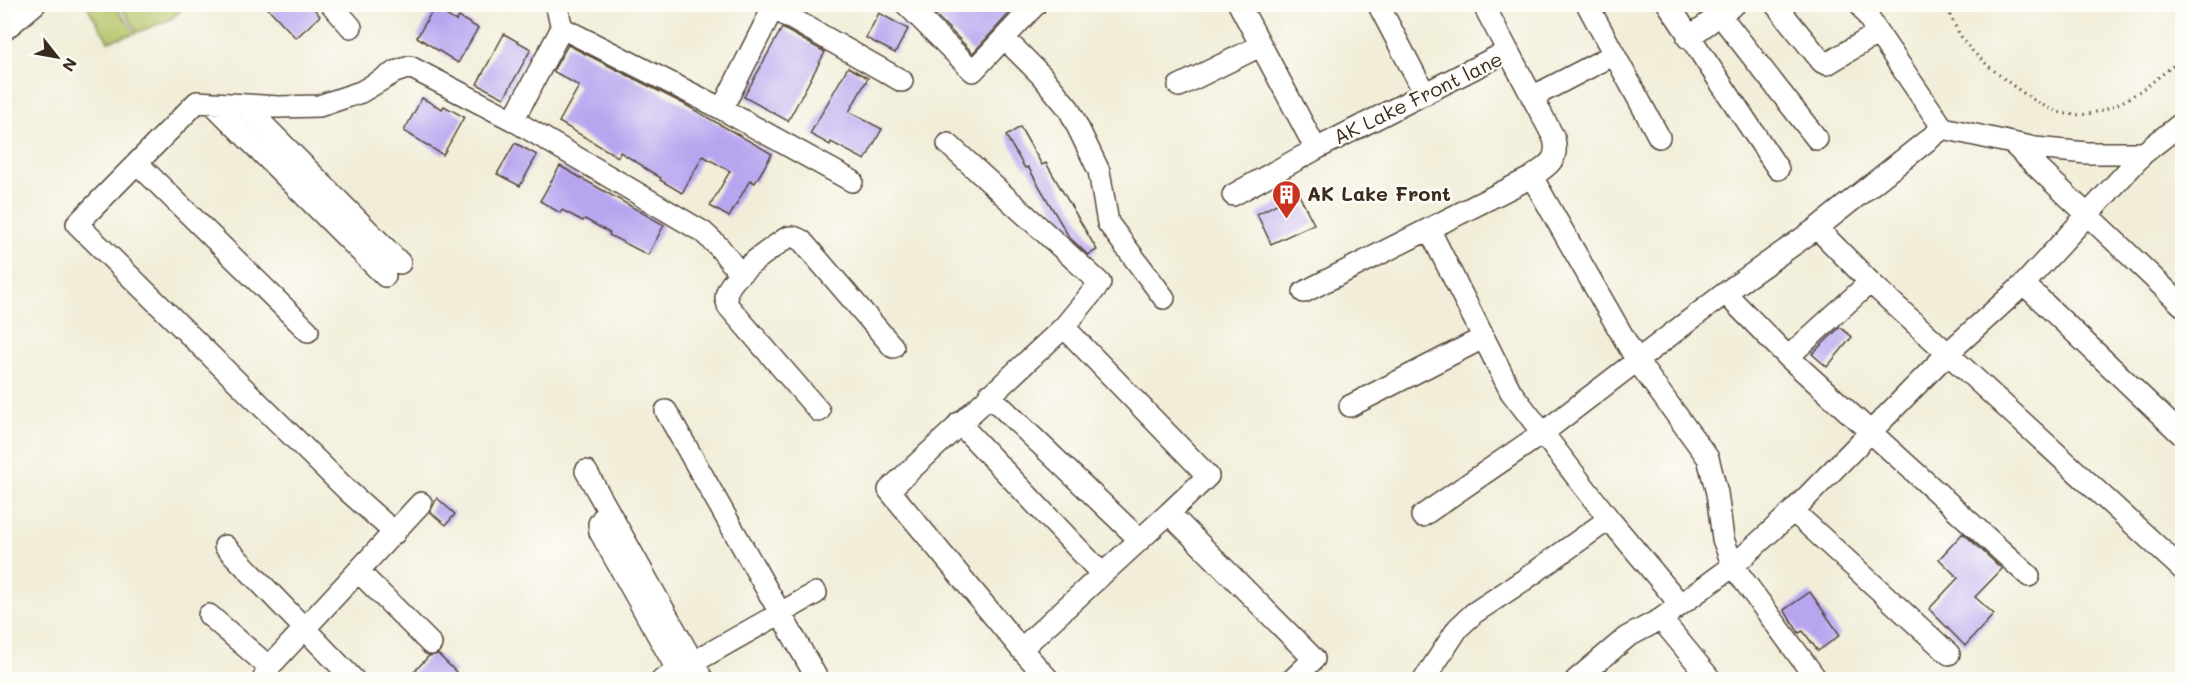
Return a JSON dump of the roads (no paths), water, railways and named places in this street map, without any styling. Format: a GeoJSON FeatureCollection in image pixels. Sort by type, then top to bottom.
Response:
{"type":"FeatureCollection","features":[{"type":"Feature","properties":{"kind":"street"},"geometry":{"type":"LineString","coordinates":[[331,4],[351,27]]}},
{"type":"Feature","properties":{"kind":"street"},"geometry":{"type":"LineString","coordinates":[[513,120],[562,28],[556,4]]}},
{"type":"Feature","properties":{"kind":"street"},"geometry":{"type":"LineString","coordinates":[[906,4],[973,71],[1036,4]]}},
{"type":"Feature","properties":{"kind":"street"},"geometry":{"type":"LineString","coordinates":[[1239,4],[1316,149]]}},
{"type":"Feature","properties":{"kind":"street"},"geometry":{"type":"LineString","coordinates":[[1378,4],[1425,94]]}},
{"type":"Feature","properties":{"kind":"street"},"geometry":{"type":"LineString","coordinates":[[1484,4],[1508,51]]}},
{"type":"Feature","properties":{"kind":"street"},"geometry":{"type":"LineString","coordinates":[[1587,4],[1613,56],[1659,137]]}},
{"type":"Feature","properties":{"kind":"street"},"geometry":{"type":"LineString","coordinates":[[1668,4],[1778,169]]}},
{"type":"Feature","properties":{"kind":"street"},"geometry":{"type":"LineString","coordinates":[[1775,4],[1822,62],[1827,64],[1878,33]]}},
{"type":"Feature","properties":{"kind":"street"},"geometry":{"type":"LineString","coordinates":[[1860,4],[1943,128],[2014,145],[2086,153],[2144,153]]}},
{"type":"Feature","properties":{"kind":"street"},"geometry":{"type":"LineString","coordinates":[[722,109],[774,6],[902,81]]}},
{"type":"Feature","properties":{"kind":"street"},"geometry":{"type":"LineString","coordinates":[[4,30],[28,7]]}},
{"type":"Feature","properties":{"kind":"street"},"geometry":{"type":"LineString","coordinates":[[1689,38],[1723,8],[1817,140]]}},
{"type":"Feature","properties":{"kind":"street"},"geometry":{"type":"LineString","coordinates":[[562,28],[722,109],[852,181]]}},
{"type":"Feature","properties":{"kind":"street"},"geometry":{"type":"LineString","coordinates":[[1179,86],[1260,46]]}},
{"type":"Feature","properties":{"kind":"street"},"geometry":{"type":"LineString","coordinates":[[1014,48],[1041,75],[1069,109],[1099,171],[1108,223],[1164,298]]}},
{"type":"Feature","properties":{"kind":"street","name":"AK Lake Front lane"},"geometry":{"type":"LineString","coordinates":[[1233,195],[1316,149],[1508,51],[1554,138],[1557,151],[1552,162],[1532,177]]}},
{"type":"Feature","properties":{"kind":"street"},"geometry":{"type":"LineString","coordinates":[[1532,97],[1613,56]]}},
{"type":"Feature","properties":{"kind":"street"},"geometry":{"type":"LineString","coordinates":[[395,533],[348,491],[77,224],[197,102],[319,106],[361,92],[395,72],[410,67],[513,120],[703,232],[719,247],[740,274]]}},
{"type":"Feature","properties":{"kind":"street"},"geometry":{"type":"LineString","coordinates":[[212,103],[354,231],[392,269]]}},
{"type":"Feature","properties":{"kind":"street"},"geometry":{"type":"LineString","coordinates":[[244,105],[354,231]]}},
{"type":"Feature","properties":{"kind":"street"},"geometry":{"type":"LineString","coordinates":[[1576,680],[1627,637],[1661,619],[1732,566],[1793,511],[1948,353],[2024,284],[2144,153],[2182,123]]}},
{"type":"Feature","properties":{"kind":"street"},"geometry":{"type":"LineString","coordinates":[[1422,516],[1544,432],[1725,293],[1817,228],[1943,128]]}},
{"type":"Feature","properties":{"kind":"street"},"geometry":{"type":"LineString","coordinates":[[948,144],[1100,284],[1064,327],[888,490],[1049,680]]}},
{"type":"Feature","properties":{"kind":"street"},"geometry":{"type":"LineString","coordinates":[[2014,145],[2182,305]]}},
{"type":"Feature","properties":{"kind":"street"},"geometry":{"type":"LineString","coordinates":[[137,163],[308,331]]}},
{"type":"Feature","properties":{"kind":"street"},"geometry":{"type":"LineString","coordinates":[[1304,292],[1532,177],[1637,361],[1708,458],[1717,493],[1723,539],[1732,566],[1817,680]]}},
{"type":"Feature","properties":{"kind":"street"},"geometry":{"type":"LineString","coordinates":[[1817,228],[1870,282],[2182,569]]}},
{"type":"Feature","properties":{"kind":"street"},"geometry":{"type":"LineString","coordinates":[[1429,229],[1511,393],[1544,432],[1609,519],[1680,604]]}},
{"type":"Feature","properties":{"kind":"street"},"geometry":{"type":"LineString","coordinates":[[819,411],[728,306],[726,296],[740,274],[785,239],[796,238],[802,241],[893,347]]}},
{"type":"Feature","properties":{"kind":"street"},"geometry":{"type":"LineString","coordinates":[[1788,357],[1870,282]]}},
{"type":"Feature","properties":{"kind":"street"},"geometry":{"type":"LineString","coordinates":[[2024,284],[2182,435]]}},
{"type":"Feature","properties":{"kind":"street"},"geometry":{"type":"LineString","coordinates":[[1725,293],[1788,357],[2029,576]]}},
{"type":"Feature","properties":{"kind":"street"},"geometry":{"type":"LineString","coordinates":[[1021,648],[1208,476],[1064,327]]}},
{"type":"Feature","properties":{"kind":"street"},"geometry":{"type":"LineString","coordinates":[[1350,406],[1483,338]]}},
{"type":"Feature","properties":{"kind":"street"},"geometry":{"type":"LineString","coordinates":[[989,395],[1140,540]]}},
{"type":"Feature","properties":{"kind":"street"},"geometry":{"type":"LineString","coordinates":[[666,411],[818,680]]}},
{"type":"Feature","properties":{"kind":"street"},"geometry":{"type":"LineString","coordinates":[[959,423],[1102,574]]}},
{"type":"Feature","properties":{"kind":"street"},"geometry":{"type":"LineString","coordinates":[[586,471],[610,514],[684,674],[816,593]]}},
{"type":"Feature","properties":{"kind":"street"},"geometry":{"type":"LineString","coordinates":[[209,615],[266,673],[421,503]]}},
{"type":"Feature","properties":{"kind":"street"},"geometry":{"type":"LineString","coordinates":[[1793,511],[1949,654]]}},
{"type":"Feature","properties":{"kind":"street"},"geometry":{"type":"LineString","coordinates":[[1169,513],[1314,659],[1292,680]]}},
{"type":"Feature","properties":{"kind":"street"},"geometry":{"type":"LineString","coordinates":[[1430,678],[1443,647],[1474,613],[1609,519]]}},
{"type":"Feature","properties":{"kind":"street"},"geometry":{"type":"LineString","coordinates":[[225,546],[304,631],[354,680]]}},
{"type":"Feature","properties":{"kind":"street"},"geometry":{"type":"LineString","coordinates":[[359,572],[431,644]]}},
{"type":"Feature","properties":{"kind":"street"},"geometry":{"type":"LineString","coordinates":[[1661,619],[1711,680]]}},
{"type":"Feature","properties":{"kind":"place","name":"AK Lake Front"},"geometry":{"type":"Point","coordinates":[1286,220]}}]}
